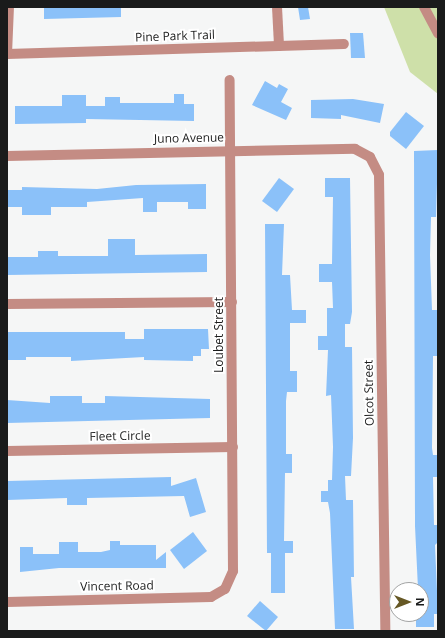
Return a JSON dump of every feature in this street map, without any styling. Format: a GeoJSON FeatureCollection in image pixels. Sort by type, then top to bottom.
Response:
{"type":"FeatureCollection","features":[{"type":"Feature","properties":{"kind":"street"},"geometry":{"type":"LineString","coordinates":[[7,54],[9,7]]}},
{"type":"Feature","properties":{"kind":"street"},"geometry":{"type":"LineString","coordinates":[[277,7],[279,46]]}},
{"type":"Feature","properties":{"kind":"street"},"geometry":{"type":"LineString","coordinates":[[424,7],[438,33]]}},
{"type":"Feature","properties":{"kind":"street","name":"Pine Park Trail"},"geometry":{"type":"LineString","coordinates":[[7,54],[344,44]]}},
{"type":"Feature","properties":{"kind":"street","name":"Loubet Street"},"geometry":{"type":"LineString","coordinates":[[225,589],[233,571],[230,80]]}},
{"type":"Feature","properties":{"kind":"street","name":"Juno Avenue"},"geometry":{"type":"LineString","coordinates":[[7,156],[230,150],[355,149],[370,157]]}},
{"type":"Feature","properties":{"kind":"street","name":"Olcot Street"},"geometry":{"type":"LineString","coordinates":[[370,157],[379,175],[384,631]]}},
{"type":"Feature","properties":{"kind":"street"},"geometry":{"type":"LineString","coordinates":[[7,304],[232,302]]}},
{"type":"Feature","properties":{"kind":"street","name":"Fleet Circle"},"geometry":{"type":"LineString","coordinates":[[7,451],[232,447]]}},
{"type":"Feature","properties":{"kind":"street","name":"Vincent Road"},"geometry":{"type":"LineString","coordinates":[[7,602],[211,597],[225,589]]}},
{"type":"Feature","properties":{"kind":"green space"},"geometry":{"type":"Polygon","coordinates":[[[384,7],[438,7],[438,94],[410,72],[384,7]]]}},
{"type":"Feature","properties":{"kind":"building"},"geometry":{"type":"Polygon","coordinates":[[[44,7],[121,7],[121,17],[44,19],[44,7]]]}},
{"type":"Feature","properties":{"kind":"building"},"geometry":{"type":"Polygon","coordinates":[[[298,7],[308,7],[310,19],[300,20],[298,7]]]}},
{"type":"Feature","properties":{"kind":"building"},"geometry":{"type":"Polygon","coordinates":[[[350,33],[363,33],[365,58],[351,58],[350,33]]]}},
{"type":"Feature","properties":{"kind":"building"},"geometry":{"type":"Polygon","coordinates":[[[265,81],[277,88],[279,84],[288,89],[281,102],[292,108],[286,120],[252,105],[265,81]]]}},
{"type":"Feature","properties":{"kind":"building"},"geometry":{"type":"Polygon","coordinates":[[[174,94],[184,94],[184,104],[194,104],[194,121],[86,119],[86,123],[15,124],[15,106],[62,106],[62,95],[86,95],[86,106],[105,106],[105,97],[120,97],[120,103],[174,103],[174,94]]]}},
{"type":"Feature","properties":{"kind":"building"},"geometry":{"type":"Polygon","coordinates":[[[353,99],[384,104],[380,123],[341,115],[341,119],[311,118],[311,100],[353,99]]]}},
{"type":"Feature","properties":{"kind":"building"},"geometry":{"type":"Polygon","coordinates":[[[406,112],[424,126],[406,149],[390,136],[390,132],[406,112]]]}},
{"type":"Feature","properties":{"kind":"building"},"geometry":{"type":"Polygon","coordinates":[[[438,150],[436,217],[431,217],[430,255],[432,310],[438,310],[438,356],[433,356],[432,448],[433,455],[438,455],[438,477],[433,477],[434,525],[438,525],[438,542],[435,545],[438,614],[434,614],[434,627],[416,627],[416,622],[429,622],[429,582],[418,582],[415,526],[414,151],[438,150]]]}},
{"type":"Feature","properties":{"kind":"building"},"geometry":{"type":"Polygon","coordinates":[[[279,178],[294,189],[277,212],[262,201],[279,178]]]}},
{"type":"Feature","properties":{"kind":"building"},"geometry":{"type":"Polygon","coordinates":[[[325,178],[350,178],[352,312],[350,324],[345,324],[345,347],[352,347],[353,438],[351,476],[345,476],[346,500],[353,500],[354,577],[351,577],[354,629],[335,629],[330,513],[328,502],[321,502],[321,491],[328,491],[328,480],[332,480],[333,447],[331,395],[326,396],[328,350],[318,350],[318,336],[327,336],[327,308],[333,308],[332,282],[319,282],[319,264],[332,264],[333,197],[325,197],[325,178]]]}},
{"type":"Feature","properties":{"kind":"building"},"geometry":{"type":"Polygon","coordinates":[[[206,184],[206,209],[188,209],[188,202],[157,202],[157,212],[143,212],[143,198],[87,202],[87,207],[51,207],[51,215],[22,215],[22,207],[7,207],[7,190],[22,190],[22,187],[97,189],[136,185],[206,184]]]}},
{"type":"Feature","properties":{"kind":"building"},"geometry":{"type":"Polygon","coordinates":[[[265,224],[284,224],[282,275],[290,275],[292,310],[306,310],[306,323],[290,323],[290,371],[297,371],[297,392],[287,392],[286,401],[286,454],[292,454],[292,473],[285,473],[284,541],[293,541],[293,553],[285,553],[285,593],[271,593],[271,553],[267,553],[265,224]]]}},
{"type":"Feature","properties":{"kind":"building"},"geometry":{"type":"Polygon","coordinates":[[[108,239],[135,239],[135,255],[207,254],[207,272],[7,275],[7,257],[38,257],[38,251],[58,251],[58,256],[108,256],[108,239]]]}},
{"type":"Feature","properties":{"kind":"building"},"geometry":{"type":"Polygon","coordinates":[[[144,329],[208,329],[209,349],[201,349],[201,356],[193,356],[193,361],[144,360],[144,357],[71,361],[71,357],[26,357],[26,360],[7,360],[7,332],[125,332],[125,339],[144,339],[144,329]]]}},
{"type":"Feature","properties":{"kind":"building"},"geometry":{"type":"Polygon","coordinates":[[[50,396],[82,396],[82,403],[105,403],[105,396],[210,399],[210,418],[7,423],[7,400],[50,403],[50,396]]]}},
{"type":"Feature","properties":{"kind":"building"},"geometry":{"type":"Polygon","coordinates":[[[171,477],[171,486],[196,478],[206,512],[190,517],[184,496],[87,498],[87,505],[67,505],[67,498],[7,500],[7,481],[171,477]]]}},
{"type":"Feature","properties":{"kind":"building"},"geometry":{"type":"Polygon","coordinates":[[[193,532],[207,551],[184,569],[170,550],[193,532]]]}},
{"type":"Feature","properties":{"kind":"building"},"geometry":{"type":"Polygon","coordinates":[[[110,541],[120,541],[120,545],[156,545],[156,560],[166,552],[166,568],[59,568],[20,572],[20,547],[33,547],[33,554],[59,554],[59,542],[78,542],[78,552],[101,552],[110,550],[110,541]]]}},
{"type":"Feature","properties":{"kind":"building"},"geometry":{"type":"Polygon","coordinates":[[[260,601],[278,617],[266,631],[247,616],[260,601]]]}}]}
